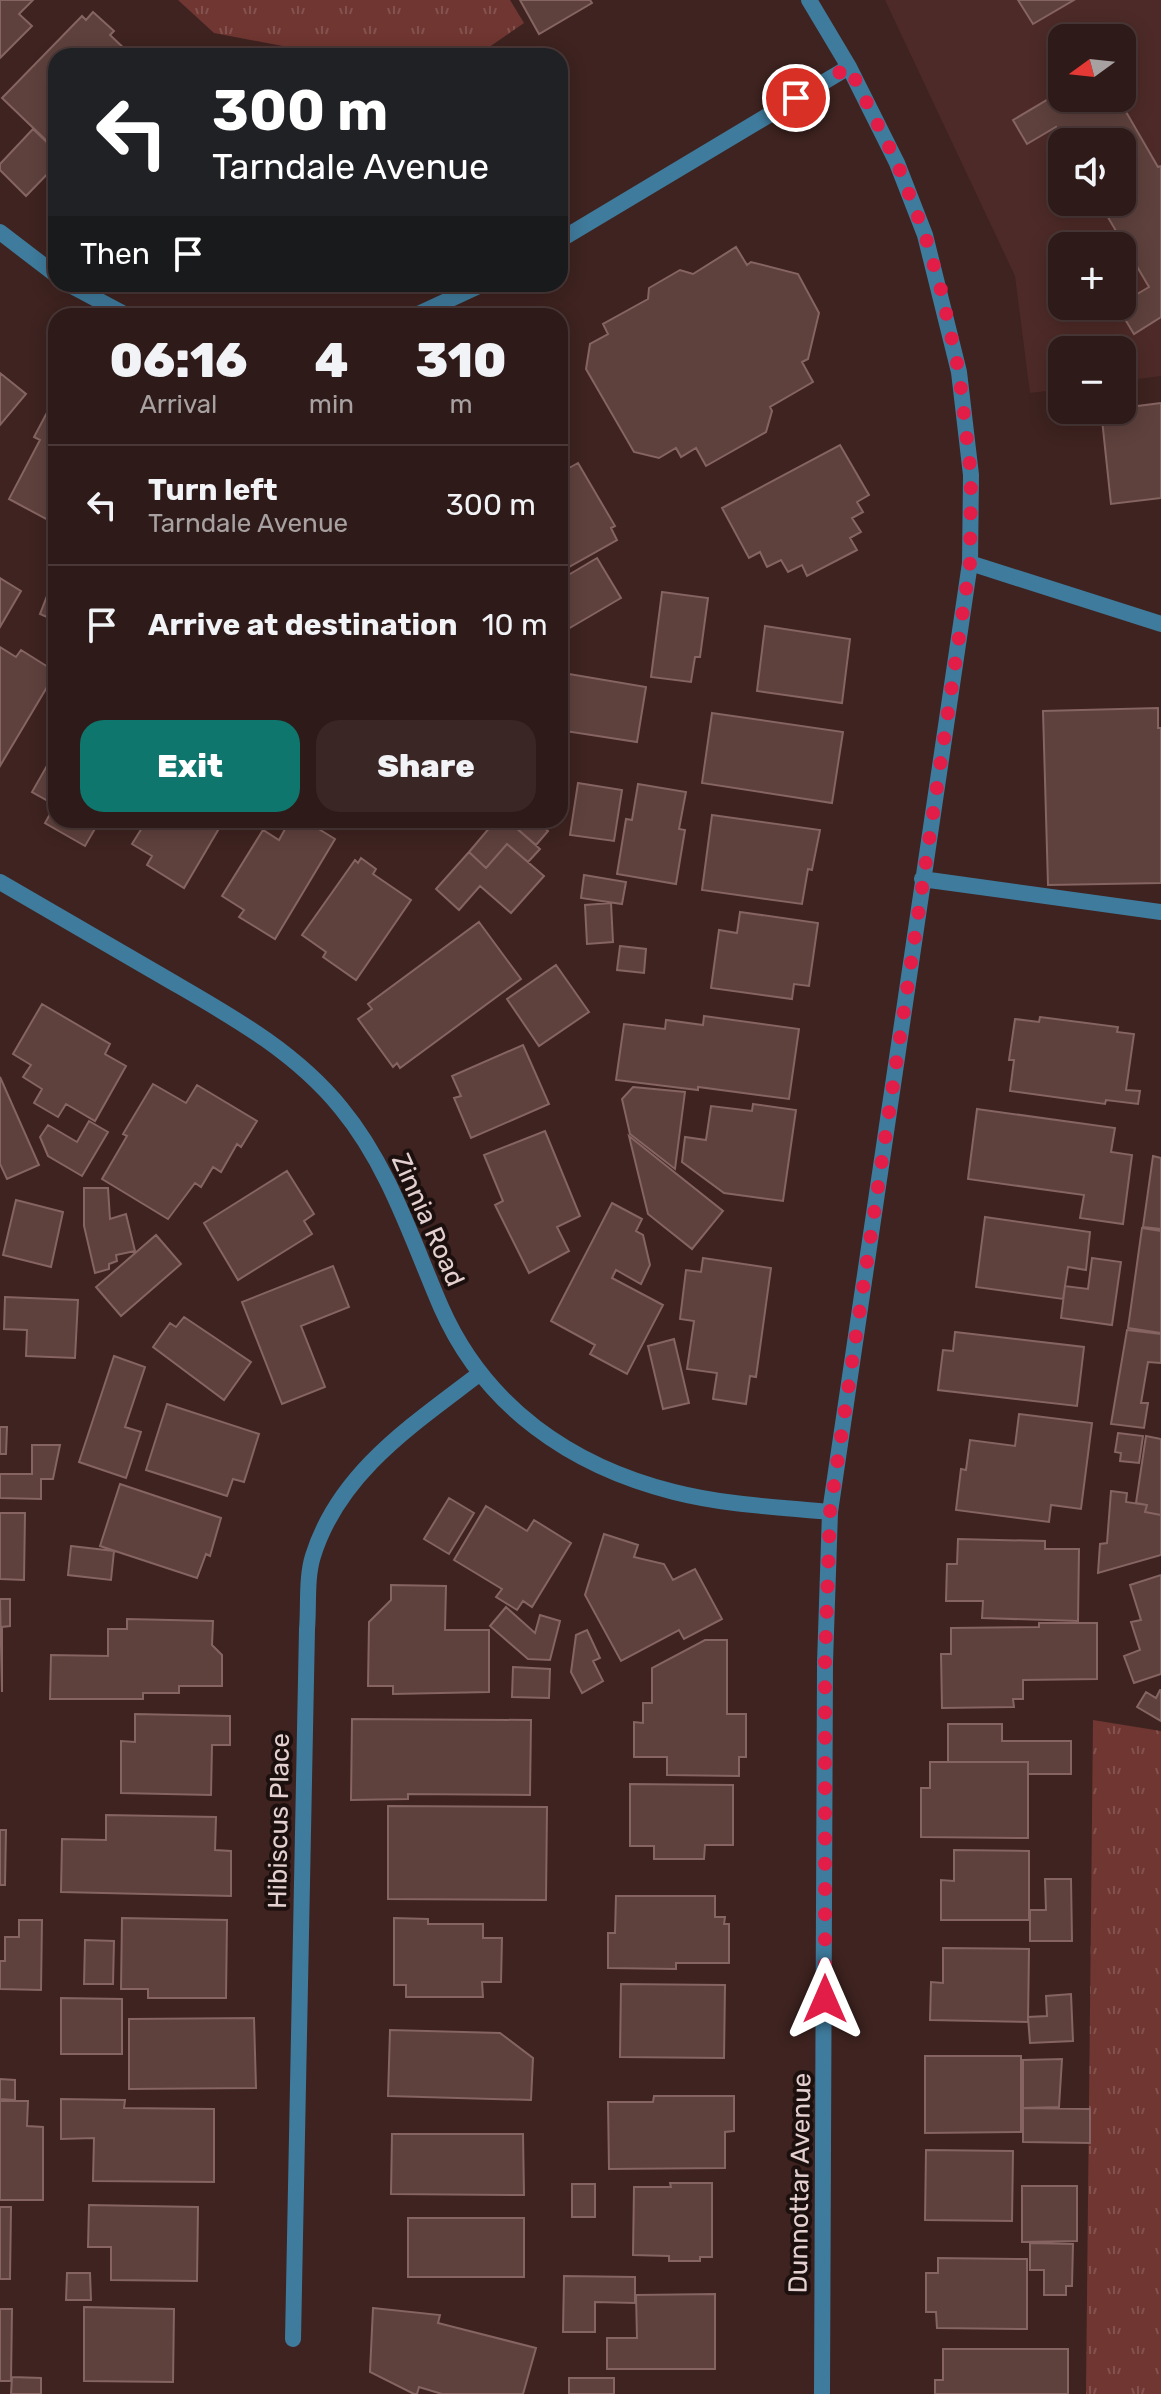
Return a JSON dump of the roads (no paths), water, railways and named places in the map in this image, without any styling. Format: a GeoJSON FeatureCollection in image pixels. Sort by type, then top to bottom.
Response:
{"type":"FeatureCollection","features":[{"type":"Feature","properties":{"kind":"street","name":"Dunnottar Avenue"},"geometry":{"type":"LineString","coordinates":[[809,0],[849,67],[897,163],[925,235],[959,372],[971,475],[970,563],[830,1512],[825,1663],[822,2394]]}},
{"type":"Feature","properties":{"kind":"street"},"geometry":{"type":"LineString","coordinates":[[568,235],[849,67]]}},
{"type":"Feature","properties":{"kind":"street"},"geometry":{"type":"LineString","coordinates":[[0,232],[48,269]]}},
{"type":"Feature","properties":{"kind":"street"},"geometry":{"type":"LineString","coordinates":[[83,292],[113,308]]}},
{"type":"Feature","properties":{"kind":"street"},"geometry":{"type":"LineString","coordinates":[[431,308],[466,292]]}},
{"type":"Feature","properties":{"kind":"street"},"geometry":{"type":"LineString","coordinates":[[970,563],[1161,624]]}},
{"type":"Feature","properties":{"kind":"street"},"geometry":{"type":"LineString","coordinates":[[922,879],[1161,912]]}},
{"type":"Feature","properties":{"kind":"street","name":"Zinnia Road"},"geometry":{"type":"LineString","coordinates":[[0,882],[255,1030],[306,1071],[342,1108],[381,1168],[443,1312],[479,1374],[506,1405],[544,1435],[611,1470],[673,1492],[725,1502],[830,1512]]}},
{"type":"Feature","properties":{"kind":"street","name":"Hibiscus Place"},"geometry":{"type":"LineString","coordinates":[[293,2339],[307,1629],[312,1559],[330,1513],[355,1479],[383,1449],[479,1374]]}}]}
